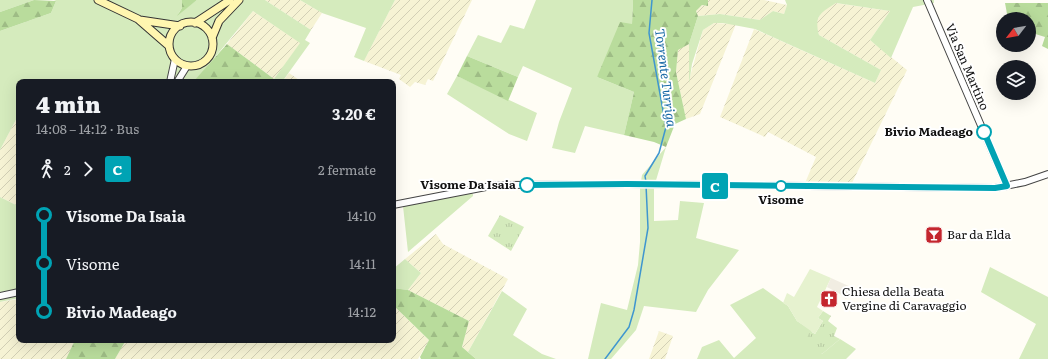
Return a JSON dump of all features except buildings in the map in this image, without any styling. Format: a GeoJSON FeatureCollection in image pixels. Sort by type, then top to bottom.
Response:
{"type":"FeatureCollection","features":[{"type":"Feature","properties":{"kind":"main road"},"geometry":{"type":"LineString","coordinates":[[98,0],[138,20],[169,46],[175,59],[187,66],[194,66],[207,59],[211,52],[212,38],[219,21],[239,0]]}},
{"type":"Feature","properties":{"kind":"main road"},"geometry":{"type":"LineString","coordinates":[[138,20],[180,26],[195,23],[230,0]]}},
{"type":"Feature","properties":{"kind":"main road"},"geometry":{"type":"LineString","coordinates":[[195,23],[205,28],[212,38]]}},
{"type":"Feature","properties":{"kind":"main road"},"geometry":{"type":"LineString","coordinates":[[169,46],[172,34],[180,26]]}},
{"type":"Feature","properties":{"kind":"street","name":"Via San Martino"},"geometry":{"type":"LineString","coordinates":[[927,0],[1007,186]]}},
{"type":"Feature","properties":{"kind":"street"},"geometry":{"type":"LineString","coordinates":[[171,79],[175,59]]}},
{"type":"Feature","properties":{"kind":"street"},"geometry":{"type":"LineString","coordinates":[[179,79],[187,66]]}},
{"type":"Feature","properties":{"kind":"street"},"geometry":{"type":"LineString","coordinates":[[396,203],[496,185],[995,188],[1048,174]]}},
{"type":"Feature","properties":{"kind":"street"},"geometry":{"type":"LineString","coordinates":[[0,296],[16,293]]}},
{"type":"Feature","properties":{"kind":"shaded area"},"geometry":{"type":"Polygon","coordinates":[[[265,0],[300,0],[322,13],[311,30],[265,0]]]}},
{"type":"Feature","properties":{"kind":"shaded area"},"geometry":{"type":"Polygon","coordinates":[[[395,0],[472,0],[433,81],[428,79],[425,85],[415,82],[410,87],[399,79],[401,75],[364,61],[395,0]]]}},
{"type":"Feature","properties":{"kind":"shaded area"},"geometry":{"type":"Polygon","coordinates":[[[708,0],[764,0],[787,5],[784,14],[773,11],[760,20],[720,14],[698,16],[696,11],[702,5],[708,6],[708,0]]]}},
{"type":"Feature","properties":{"kind":"shaded area"},"geometry":{"type":"Polygon","coordinates":[[[835,3],[890,11],[870,40],[907,70],[852,183],[805,183],[816,157],[768,132],[765,137],[720,117],[754,29],[875,83],[881,70],[819,35],[816,24],[821,12],[835,3]]]}},
{"type":"Feature","properties":{"kind":"shaded area"},"geometry":{"type":"Polygon","coordinates":[[[253,11],[301,43],[274,79],[227,44],[253,11]]]}},
{"type":"Feature","properties":{"kind":"shaded area"},"geometry":{"type":"Polygon","coordinates":[[[714,23],[736,24],[700,114],[686,119],[676,72],[678,49],[689,44],[689,80],[703,30],[714,23]]]}},
{"type":"Feature","properties":{"kind":"shaded area"},"geometry":{"type":"Polygon","coordinates":[[[289,73],[298,79],[284,79],[289,73]]]}},
{"type":"Feature","properties":{"kind":"shaded area"},"geometry":{"type":"Polygon","coordinates":[[[16,120],[16,205],[0,197],[0,150],[16,120]]]}},
{"type":"Feature","properties":{"kind":"shaded area"},"geometry":{"type":"Polygon","coordinates":[[[436,234],[443,244],[508,279],[468,352],[462,347],[469,321],[408,290],[421,273],[405,259],[436,234]]]}},
{"type":"Feature","properties":{"kind":"shaded area"},"geometry":{"type":"Polygon","coordinates":[[[831,278],[853,288],[846,299],[827,287],[831,278]]]}},
{"type":"Feature","properties":{"kind":"shaded area"},"geometry":{"type":"Polygon","coordinates":[[[16,299],[16,343],[74,343],[66,359],[0,359],[0,302],[16,299]]]}},
{"type":"Feature","properties":{"kind":"shaded area"},"geometry":{"type":"Polygon","coordinates":[[[396,308],[429,340],[418,359],[115,359],[124,343],[396,343],[396,308]]]}},
{"type":"Feature","properties":{"kind":"shaded area"},"geometry":{"type":"Polygon","coordinates":[[[659,331],[673,336],[665,359],[649,359],[659,331]]]}},
{"type":"Feature","properties":{"kind":"green space"},"geometry":{"type":"Polygon","coordinates":[[[0,0],[34,0],[0,12],[0,0]]]}},
{"type":"Feature","properties":{"kind":"green space"},"geometry":{"type":"Polygon","coordinates":[[[34,0],[56,1],[51,13],[0,31],[0,12],[34,0]]]}},
{"type":"Feature","properties":{"kind":"green space"},"geometry":{"type":"Polygon","coordinates":[[[54,0],[182,0],[182,8],[178,14],[197,0],[265,0],[311,30],[305,40],[310,43],[284,79],[274,79],[300,43],[253,11],[196,79],[16,79],[16,120],[0,150],[0,31],[51,13],[56,1],[54,0]]]}},
{"type":"Feature","properties":{"kind":"green space"},"geometry":{"type":"Polygon","coordinates":[[[182,0],[197,0],[177,16],[182,8],[182,0]]]}},
{"type":"Feature","properties":{"kind":"green space"},"geometry":{"type":"Polygon","coordinates":[[[300,0],[395,0],[364,61],[354,57],[366,28],[322,13],[300,0]]]}},
{"type":"Feature","properties":{"kind":"green space"},"geometry":{"type":"Polygon","coordinates":[[[536,0],[633,0],[632,24],[597,77],[634,92],[624,135],[585,126],[575,153],[552,148],[559,122],[572,88],[523,66],[518,77],[467,56],[478,35],[501,43],[510,25],[524,29],[536,0]]]}},
{"type":"Feature","properties":{"kind":"green space"},"geometry":{"type":"Polygon","coordinates":[[[633,0],[708,0],[708,6],[702,5],[696,11],[698,16],[689,44],[678,50],[676,72],[686,119],[675,124],[666,147],[654,142],[624,135],[634,92],[597,77],[620,22],[632,24],[633,0]]]}},
{"type":"Feature","properties":{"kind":"green space"},"geometry":{"type":"Polygon","coordinates":[[[785,0],[934,0],[934,3],[913,7],[891,58],[870,40],[890,11],[836,3],[822,13],[817,23],[819,35],[881,70],[875,83],[755,29],[723,23],[714,23],[703,30],[692,64],[689,84],[689,44],[698,16],[720,14],[760,20],[773,11],[784,14],[787,5],[785,0]]]}},
{"type":"Feature","properties":{"kind":"green space"},"geometry":{"type":"Polygon","coordinates":[[[1005,3],[1048,3],[1048,49],[1042,46],[1045,37],[1036,34],[1036,12],[1007,12],[1005,3]]]}},
{"type":"Feature","properties":{"kind":"green space"},"geometry":{"type":"Polygon","coordinates":[[[227,44],[274,79],[196,79],[227,44]]]}},
{"type":"Feature","properties":{"kind":"green space"},"geometry":{"type":"Polygon","coordinates":[[[467,56],[518,77],[508,101],[457,76],[467,56]]]}},
{"type":"Feature","properties":{"kind":"green space"},"geometry":{"type":"Polygon","coordinates":[[[457,76],[537,113],[527,141],[509,134],[447,94],[457,76]]]}},
{"type":"Feature","properties":{"kind":"green space"},"geometry":{"type":"Polygon","coordinates":[[[666,147],[654,187],[654,221],[678,220],[680,201],[704,203],[696,238],[739,250],[708,290],[696,312],[644,306],[636,330],[611,359],[588,359],[601,303],[627,310],[638,265],[640,242],[640,188],[642,175],[666,147]]]}},
{"type":"Feature","properties":{"kind":"green space"},"geometry":{"type":"Polygon","coordinates":[[[471,193],[473,196],[408,252],[403,206],[471,193]]]}},
{"type":"Feature","properties":{"kind":"green space"},"geometry":{"type":"Polygon","coordinates":[[[0,197],[16,205],[16,299],[0,302],[0,197]]]}},
{"type":"Feature","properties":{"kind":"green space"},"geometry":{"type":"Polygon","coordinates":[[[500,215],[524,227],[511,251],[488,236],[500,215]]]}},
{"type":"Feature","properties":{"kind":"green space"},"geometry":{"type":"Polygon","coordinates":[[[405,259],[421,273],[408,290],[396,288],[396,266],[405,259]]]}},
{"type":"Feature","properties":{"kind":"green space"},"geometry":{"type":"Polygon","coordinates":[[[990,267],[1048,297],[1048,359],[1019,359],[1036,324],[981,292],[990,267]]]}},
{"type":"Feature","properties":{"kind":"green space"},"geometry":{"type":"Polygon","coordinates":[[[810,269],[831,278],[817,307],[823,311],[818,318],[823,321],[815,334],[797,321],[788,306],[783,303],[787,293],[794,297],[810,269]]]}},
{"type":"Feature","properties":{"kind":"green space"},"geometry":{"type":"Polygon","coordinates":[[[396,288],[408,290],[469,321],[462,347],[476,359],[421,359],[420,357],[429,340],[396,308],[396,288]]]}},
{"type":"Feature","properties":{"kind":"green space"},"geometry":{"type":"Polygon","coordinates":[[[763,288],[788,306],[797,321],[811,330],[822,354],[840,339],[856,349],[846,359],[697,359],[702,347],[719,340],[734,358],[756,338],[730,305],[763,288]]]}},
{"type":"Feature","properties":{"kind":"green space"},"geometry":{"type":"Polygon","coordinates":[[[502,291],[527,309],[513,335],[542,354],[556,359],[476,359],[468,352],[502,291]]]}},
{"type":"Feature","properties":{"kind":"green space"},"geometry":{"type":"Polygon","coordinates":[[[823,311],[831,316],[828,321],[837,328],[834,336],[840,339],[822,354],[807,338],[810,331],[815,334],[823,321],[818,318],[823,311]]]}},
{"type":"Feature","properties":{"kind":"green space"},"geometry":{"type":"Polygon","coordinates":[[[74,343],[124,343],[115,359],[66,359],[74,343]]]}},
{"type":"Feature","properties":{"kind":"waterway","name":"Torrente Turriga"},"geometry":{"type":"LineString","coordinates":[[646,182],[645,176],[659,153],[666,127],[649,33],[652,0]]}},
{"type":"Feature","properties":{"kind":"waterway","name":"Torrente Turriga"},"geometry":{"type":"LineString","coordinates":[[605,359],[629,327],[634,310],[648,228],[646,185]]}},
{"type":"Feature","properties":{"kind":"bus line","name":"C"},"geometry":{"type":"LineString","coordinates":[[527,185],[627,184],[995,188],[1007,186],[984,132]]}},
{"type":"Feature","properties":{"kind":"place","name":"Bivio Madeago"},"geometry":{"type":"Point","coordinates":[984,132]}},
{"type":"Feature","properties":{"kind":"place","name":"Visome Da Isaia"},"geometry":{"type":"Point","coordinates":[527,185]}},
{"type":"Feature","properties":{"kind":"place","name":"Visome"},"geometry":{"type":"Point","coordinates":[781,186]}},
{"type":"Feature","properties":{"kind":"place","name":"Bar da Elda"},"geometry":{"type":"Point","coordinates":[934,235]}},
{"type":"Feature","properties":{"kind":"place","name":"Chiesa della Beata Vergine di Caravaggio"},"geometry":{"type":"Point","coordinates":[829,299]}}]}
